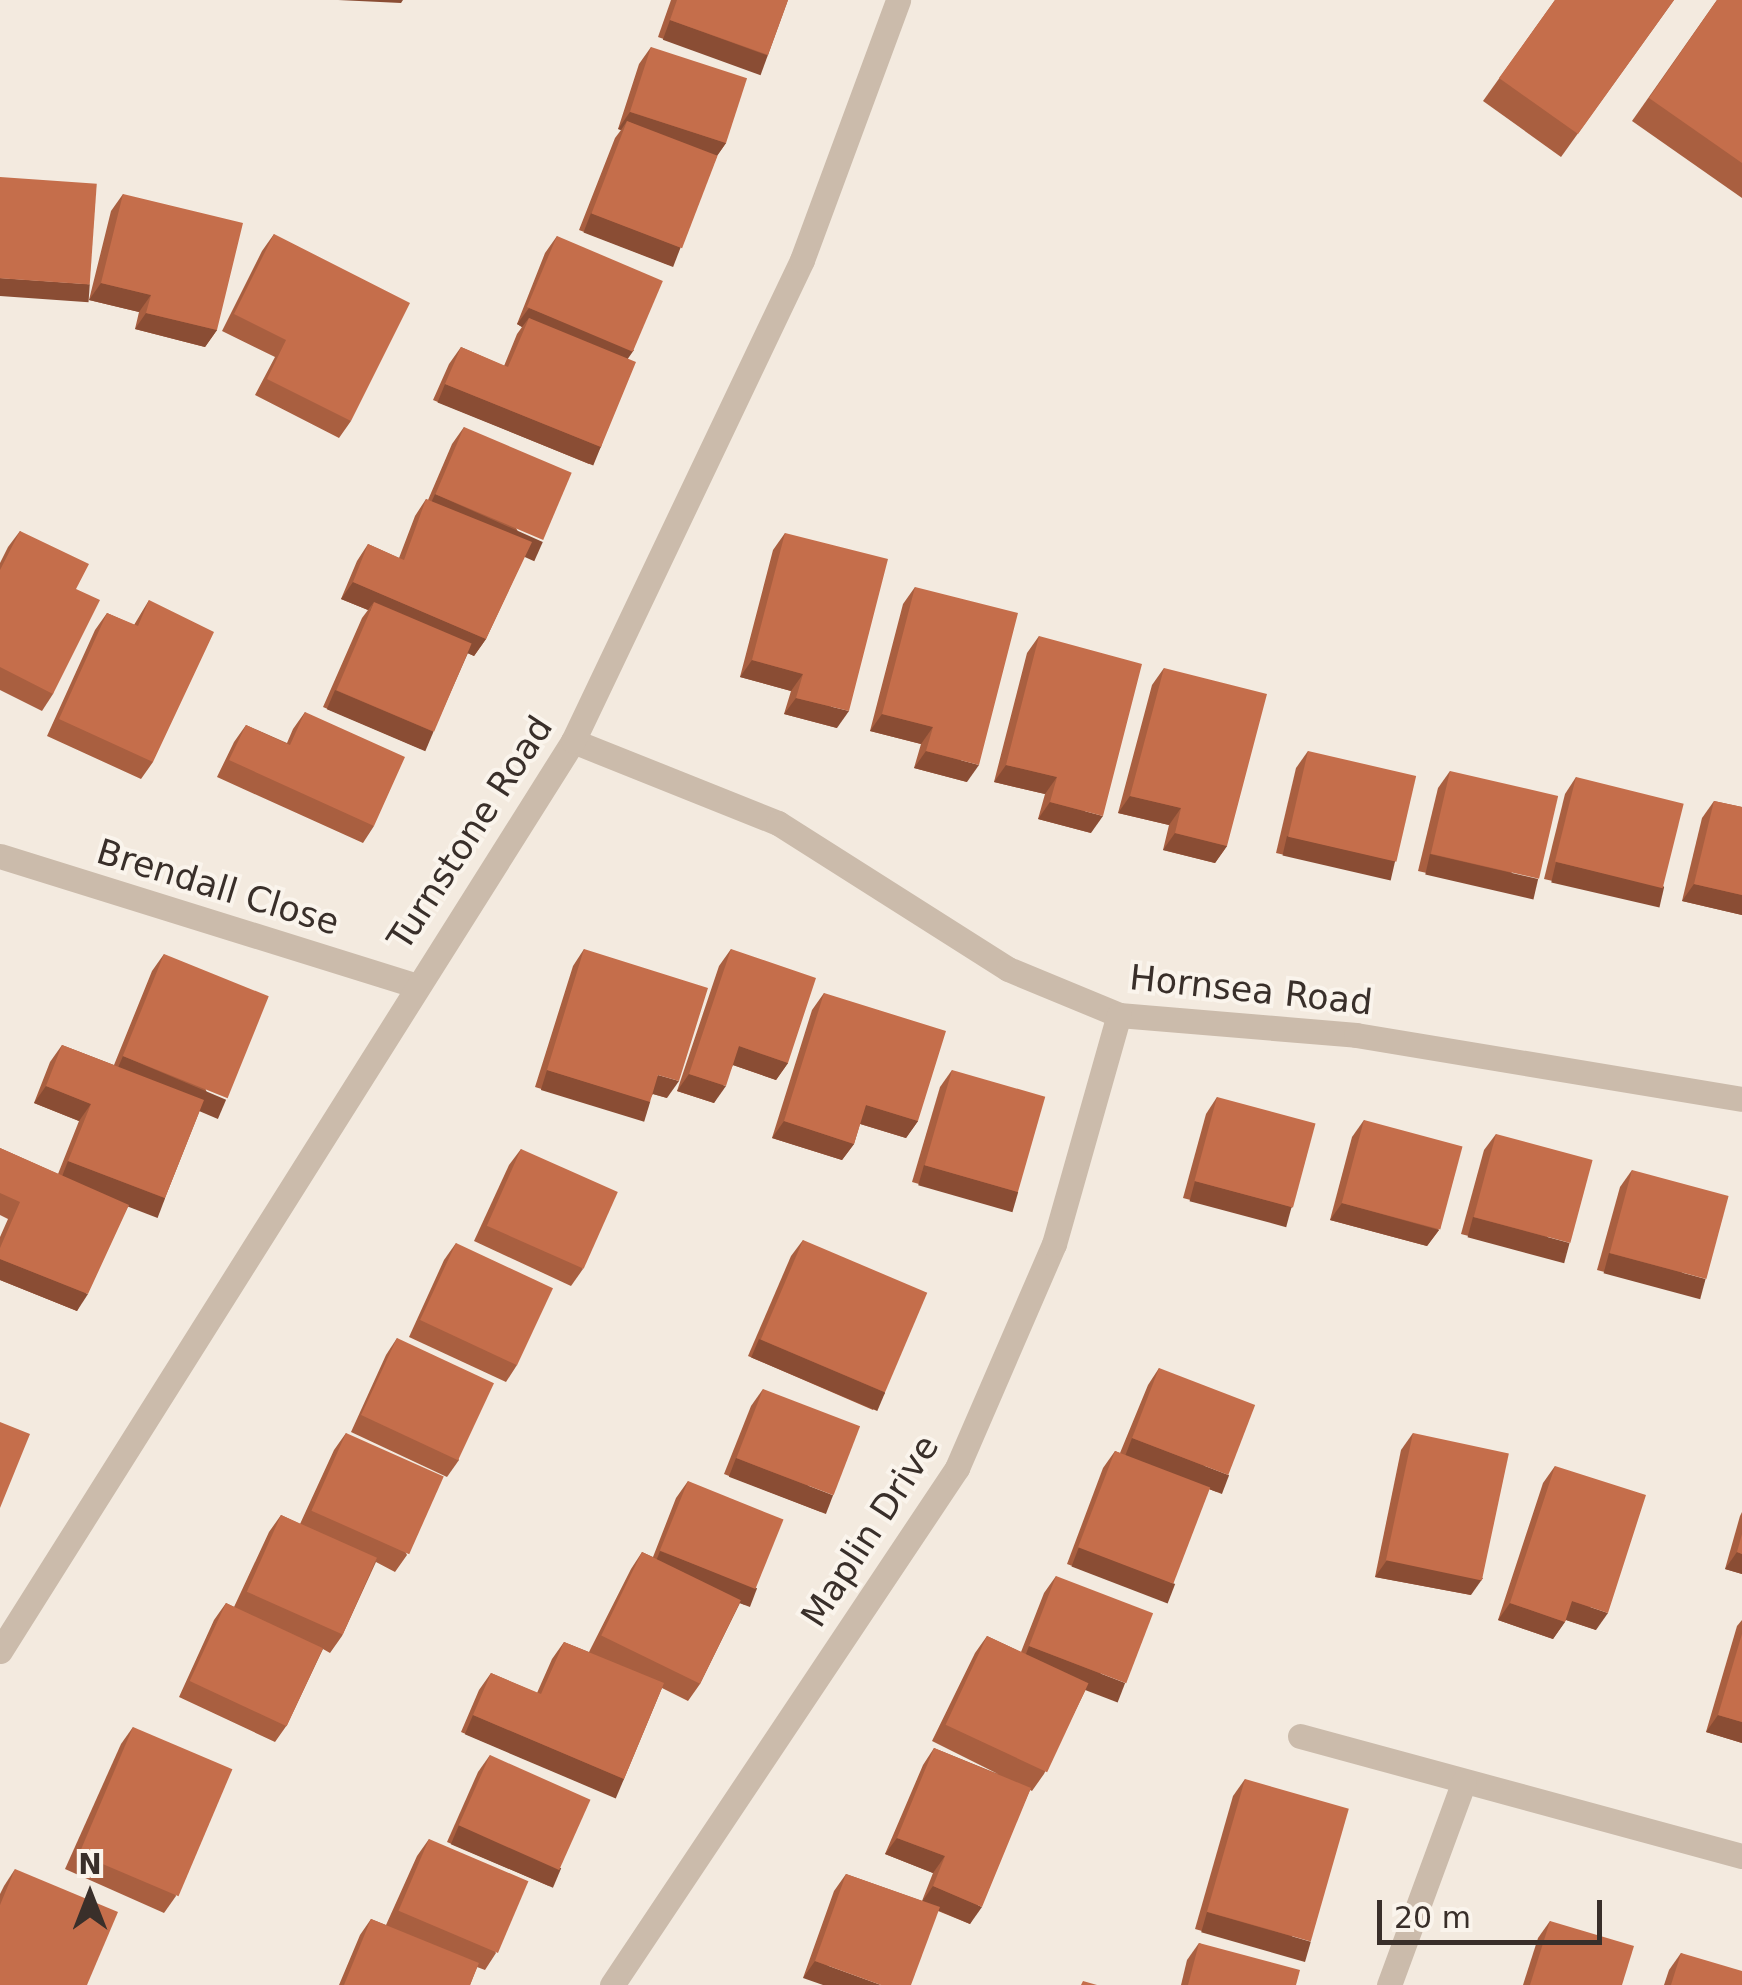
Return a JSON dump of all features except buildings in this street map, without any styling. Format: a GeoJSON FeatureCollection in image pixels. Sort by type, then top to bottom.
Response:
{"type":"FeatureCollection","features":[{"type":"Feature","properties":{"kind":"street","name":"Turnstone Road"},"geometry":{"type":"LineString","coordinates":[[0,1650],[415,985],[573,740],[802,260],[898,0]]}},
{"type":"Feature","properties":{"kind":"street","name":"Hornsea Road"},"geometry":{"type":"LineString","coordinates":[[573,740],[778,823],[1008,968],[1119,1015],[1356,1035],[1742,1099]]}},
{"type":"Feature","properties":{"kind":"street","name":"Brendall Close"},"geometry":{"type":"LineString","coordinates":[[0,856],[415,985]]}},
{"type":"Feature","properties":{"kind":"street","name":"Maplin Drive"},"geometry":{"type":"LineString","coordinates":[[612,1985],[957,1468],[1054,1244],[1119,1015]]}},
{"type":"Feature","properties":{"kind":"street"},"geometry":{"type":"LineString","coordinates":[[1300,1736],[1742,1856]]}},
{"type":"Feature","properties":{"kind":"street"},"geometry":{"type":"LineString","coordinates":[[1390,1985],[1464,1781]]}}]}
